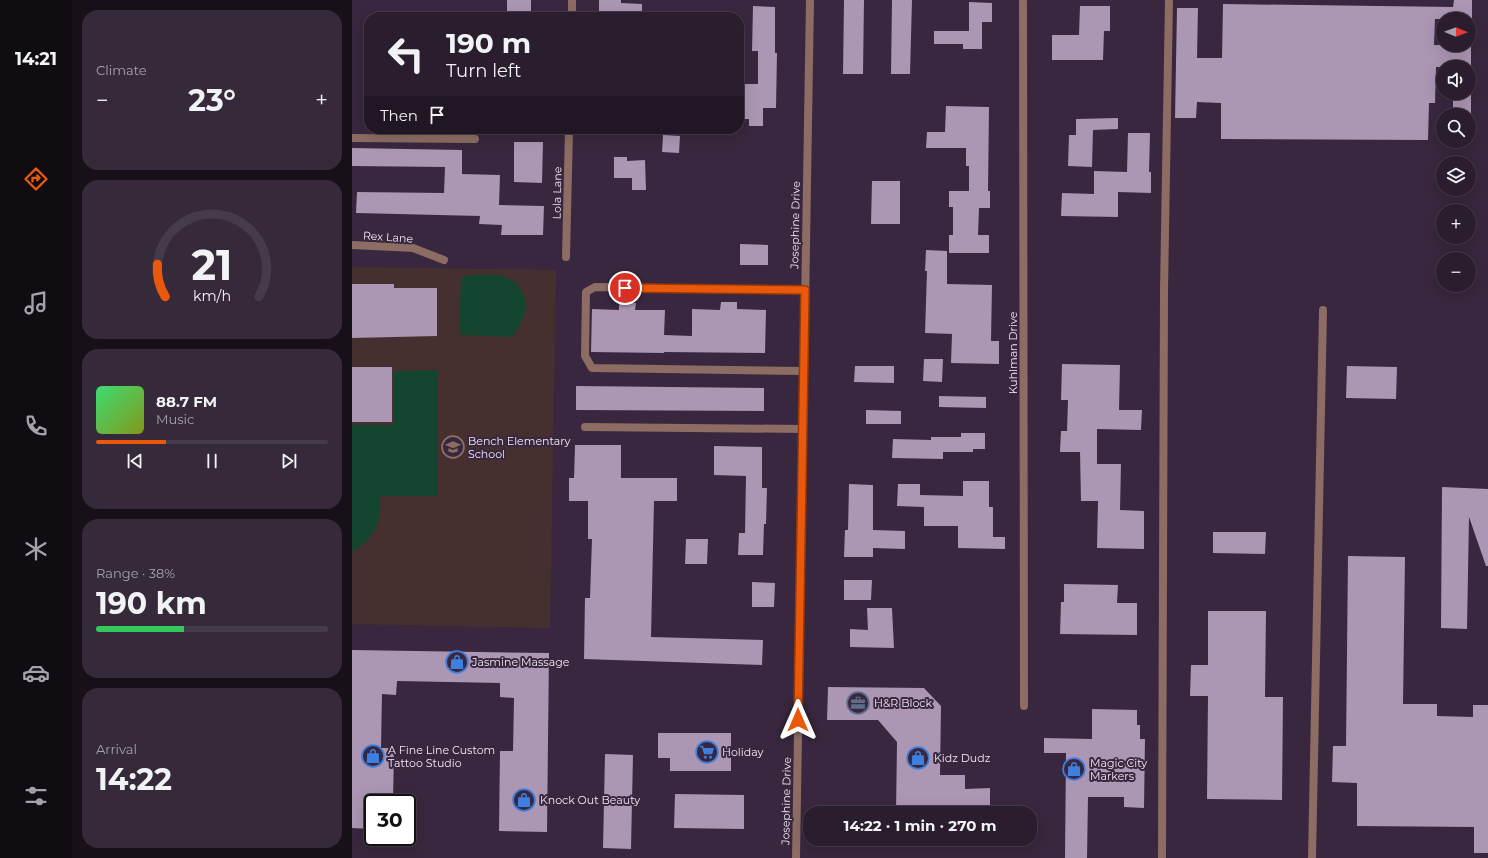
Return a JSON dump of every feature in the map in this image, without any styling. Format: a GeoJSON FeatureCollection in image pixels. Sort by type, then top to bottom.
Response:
{"type":"FeatureCollection","features":[{"type":"Feature","properties":{"kind":"street"},"geometry":{"type":"LineString","coordinates":[[572,0],[572,12]]}},
{"type":"Feature","properties":{"kind":"street","name":"Josephine Drive"},"geometry":{"type":"LineString","coordinates":[[796,858],[810,0]]}},
{"type":"Feature","properties":{"kind":"street","name":"Kuhlman Drive"},"geometry":{"type":"LineString","coordinates":[[1024,0],[1024,706]]}},
{"type":"Feature","properties":{"kind":"street"},"geometry":{"type":"LineString","coordinates":[[1162,858],[1164,290],[1169,0]]}},
{"type":"Feature","properties":{"kind":"street","name":"Lola Lane"},"geometry":{"type":"LineString","coordinates":[[566,257],[569,134]]}},
{"type":"Feature","properties":{"kind":"street"},"geometry":{"type":"LineString","coordinates":[[352,138],[475,139]]}},
{"type":"Feature","properties":{"kind":"street","name":"Rex Lane"},"geometry":{"type":"LineString","coordinates":[[352,245],[413,248],[444,260]]}},
{"type":"Feature","properties":{"kind":"street"},"geometry":{"type":"LineString","coordinates":[[804,371],[592,368],[585,356],[586,292],[595,287],[805,290]]}},
{"type":"Feature","properties":{"kind":"street"},"geometry":{"type":"LineString","coordinates":[[1312,858],[1323,310]]}},
{"type":"Feature","properties":{"kind":"street"},"geometry":{"type":"LineString","coordinates":[[585,427],[803,429]]}},
{"type":"Feature","properties":{"kind":"shaded area","name":"Bench Elementary School"},"geometry":{"type":"Polygon","coordinates":[[[352,267],[556,270],[550,628],[352,624],[352,267]]]}},
{"type":"Feature","properties":{"kind":"green space"},"geometry":{"type":"Polygon","coordinates":[[[467,275],[502,276],[509,278],[519,286],[524,298],[525,311],[521,323],[512,337],[459,335],[461,278],[467,275]]]}},
{"type":"Feature","properties":{"kind":"green space"},"geometry":{"type":"Polygon","coordinates":[[[438,370],[438,496],[380,496],[379,518],[375,529],[361,546],[352,552],[352,425],[394,425],[394,371],[438,370]]]}},
{"type":"Feature","properties":{"kind":"building"},"geometry":{"type":"Polygon","coordinates":[[[507,0],[531,0],[531,12],[507,12],[507,0]]]}},
{"type":"Feature","properties":{"kind":"building"},"geometry":{"type":"Polygon","coordinates":[[[599,0],[621,0],[621,3],[642,4],[642,12],[599,12],[599,0]]]}},
{"type":"Feature","properties":{"kind":"building"},"geometry":{"type":"Polygon","coordinates":[[[844,0],[864,0],[863,74],[843,74],[844,0]]]}},
{"type":"Feature","properties":{"kind":"building"},"geometry":{"type":"Polygon","coordinates":[[[892,0],[912,0],[910,74],[891,74],[892,0]]]}},
{"type":"Feature","properties":{"kind":"building"},"geometry":{"type":"Polygon","coordinates":[[[1454,0],[1472,0],[1472,12],[1436,12],[1434,45],[1436,45],[1436,52],[1471,52],[1471,60],[1436,60],[1435,103],[1429,103],[1428,140],[1221,139],[1221,103],[1197,102],[1196,118],[1175,118],[1177,8],[1198,8],[1197,58],[1222,58],[1223,4],[1453,7],[1454,0]]]}},
{"type":"Feature","properties":{"kind":"building"},"geometry":{"type":"Polygon","coordinates":[[[969,2],[992,3],[992,22],[982,22],[982,49],[963,49],[963,44],[934,44],[934,31],[969,31],[969,2]]]}},
{"type":"Feature","properties":{"kind":"building"},"geometry":{"type":"Polygon","coordinates":[[[753,6],[775,7],[775,53],[777,53],[776,108],[763,108],[763,126],[749,126],[749,119],[744,119],[744,84],[758,84],[758,51],[752,51],[753,6]]]}},
{"type":"Feature","properties":{"kind":"building"},"geometry":{"type":"Polygon","coordinates":[[[1080,6],[1110,6],[1110,31],[1104,31],[1103,60],[1052,60],[1052,35],[1079,35],[1080,6]]]}},
{"type":"Feature","properties":{"kind":"building"},"geometry":{"type":"Polygon","coordinates":[[[1453,100],[1471,100],[1471,108],[1453,108],[1453,100]]]}},
{"type":"Feature","properties":{"kind":"building"},"geometry":{"type":"Polygon","coordinates":[[[946,106],[989,107],[988,191],[990,191],[990,208],[979,208],[978,235],[989,235],[989,253],[949,253],[949,235],[953,235],[953,207],[949,207],[949,191],[969,191],[969,166],[966,166],[966,148],[926,148],[927,132],[945,132],[946,106]]]}},
{"type":"Feature","properties":{"kind":"building"},"geometry":{"type":"Polygon","coordinates":[[[1118,118],[1118,129],[1093,130],[1092,167],[1068,166],[1069,135],[1076,135],[1076,119],[1118,118]]]}},
{"type":"Feature","properties":{"kind":"building"},"geometry":{"type":"Polygon","coordinates":[[[1128,133],[1150,133],[1149,172],[1151,172],[1151,193],[1118,192],[1118,217],[1061,216],[1062,193],[1094,194],[1094,171],[1127,172],[1128,133]]]}},
{"type":"Feature","properties":{"kind":"building"},"geometry":{"type":"Polygon","coordinates":[[[663,135],[680,136],[679,153],[662,152],[663,135]]]}},
{"type":"Feature","properties":{"kind":"building"},"geometry":{"type":"Polygon","coordinates":[[[514,142],[543,142],[542,183],[514,182],[514,142]]]}},
{"type":"Feature","properties":{"kind":"building"},"geometry":{"type":"Polygon","coordinates":[[[352,148],[462,150],[462,174],[500,175],[499,205],[544,206],[543,235],[501,235],[502,225],[479,224],[480,216],[356,213],[357,192],[444,193],[445,167],[352,166],[352,148]]]}},
{"type":"Feature","properties":{"kind":"building"},"geometry":{"type":"Polygon","coordinates":[[[614,157],[627,157],[627,161],[645,160],[646,190],[632,190],[632,178],[614,178],[614,157]]]}},
{"type":"Feature","properties":{"kind":"building"},"geometry":{"type":"Polygon","coordinates":[[[872,181],[900,181],[900,224],[871,224],[872,181]]]}},
{"type":"Feature","properties":{"kind":"building"},"geometry":{"type":"Polygon","coordinates":[[[740,244],[768,245],[768,265],[740,265],[740,244]]]}},
{"type":"Feature","properties":{"kind":"building"},"geometry":{"type":"Polygon","coordinates":[[[926,250],[947,251],[947,284],[992,285],[991,341],[999,341],[999,364],[951,363],[952,334],[925,333],[927,271],[925,271],[926,250]]]}},
{"type":"Feature","properties":{"kind":"building"},"geometry":{"type":"Polygon","coordinates":[[[352,284],[394,284],[394,288],[437,288],[437,336],[352,338],[352,284]]]}},
{"type":"Feature","properties":{"kind":"building"},"geometry":{"type":"Polygon","coordinates":[[[721,302],[737,302],[737,309],[766,310],[765,353],[591,352],[592,309],[619,310],[619,303],[636,303],[635,310],[665,310],[664,335],[692,336],[692,309],[720,310],[721,302]]]}},
{"type":"Feature","properties":{"kind":"building"},"geometry":{"type":"Polygon","coordinates":[[[924,359],[943,359],[942,382],[923,381],[924,359]]]}},
{"type":"Feature","properties":{"kind":"building"},"geometry":{"type":"Polygon","coordinates":[[[1062,364],[1120,365],[1119,410],[1142,410],[1141,430],[1097,429],[1097,464],[1121,464],[1120,510],[1144,511],[1144,549],[1097,548],[1098,501],[1081,501],[1080,452],[1060,452],[1061,431],[1067,431],[1068,400],[1061,400],[1062,364]]]}},
{"type":"Feature","properties":{"kind":"building"},"geometry":{"type":"Polygon","coordinates":[[[855,366],[894,366],[894,383],[854,382],[855,366]]]}},
{"type":"Feature","properties":{"kind":"building"},"geometry":{"type":"Polygon","coordinates":[[[1347,366],[1397,367],[1396,399],[1346,398],[1347,366]]]}},
{"type":"Feature","properties":{"kind":"building"},"geometry":{"type":"Polygon","coordinates":[[[352,367],[392,367],[392,422],[352,422],[352,367]]]}},
{"type":"Feature","properties":{"kind":"building"},"geometry":{"type":"Polygon","coordinates":[[[576,386],[764,388],[764,411],[576,410],[576,386]]]}},
{"type":"Feature","properties":{"kind":"building"},"geometry":{"type":"Polygon","coordinates":[[[939,396],[986,397],[986,408],[939,407],[939,396]]]}},
{"type":"Feature","properties":{"kind":"building"},"geometry":{"type":"Polygon","coordinates":[[[866,410],[901,411],[901,424],[866,424],[866,410]]]}},
{"type":"Feature","properties":{"kind":"building"},"geometry":{"type":"Polygon","coordinates":[[[961,433],[985,433],[985,449],[973,449],[973,452],[943,452],[943,459],[892,458],[893,439],[931,440],[931,437],[961,437],[961,433]]]}},
{"type":"Feature","properties":{"kind":"building"},"geometry":{"type":"Polygon","coordinates":[[[575,445],[621,445],[621,478],[677,478],[677,501],[654,501],[651,637],[763,640],[762,665],[584,659],[585,598],[590,598],[592,539],[588,539],[588,501],[569,501],[569,478],[574,478],[575,445]]]}},
{"type":"Feature","properties":{"kind":"building"},"geometry":{"type":"Polygon","coordinates":[[[714,446],[762,447],[762,488],[767,488],[763,555],[738,555],[739,533],[745,533],[746,476],[714,475],[714,446]]]}},
{"type":"Feature","properties":{"kind":"building"},"geometry":{"type":"Polygon","coordinates":[[[963,481],[989,481],[989,507],[993,507],[993,537],[1005,537],[1005,549],[958,548],[958,526],[924,526],[924,507],[897,506],[898,484],[920,484],[920,495],[963,496],[963,481]]]}},
{"type":"Feature","properties":{"kind":"building"},"geometry":{"type":"Polygon","coordinates":[[[849,484],[873,485],[873,530],[905,531],[905,549],[873,548],[873,557],[844,557],[845,530],[848,530],[849,484]]]}},
{"type":"Feature","properties":{"kind":"building"},"geometry":{"type":"Polygon","coordinates":[[[1442,487],[1488,489],[1488,566],[1486,566],[1469,517],[1467,629],[1441,628],[1442,487]]]}},
{"type":"Feature","properties":{"kind":"building"},"geometry":{"type":"Polygon","coordinates":[[[1213,532],[1266,532],[1265,554],[1213,553],[1213,532]]]}},
{"type":"Feature","properties":{"kind":"building"},"geometry":{"type":"Polygon","coordinates":[[[686,539],[708,539],[707,564],[685,564],[686,539]]]}},
{"type":"Feature","properties":{"kind":"building"},"geometry":{"type":"Polygon","coordinates":[[[1348,556],[1405,557],[1403,704],[1437,704],[1437,716],[1473,717],[1473,705],[1488,705],[1488,853],[1474,853],[1474,827],[1357,826],[1357,783],[1332,782],[1333,746],[1346,746],[1348,556]]]}},
{"type":"Feature","properties":{"kind":"building"},"geometry":{"type":"Polygon","coordinates":[[[844,580],[872,580],[871,600],[844,600],[844,580]]]}},
{"type":"Feature","properties":{"kind":"building"},"geometry":{"type":"Polygon","coordinates":[[[752,582],[775,583],[774,607],[752,607],[752,582]]]}},
{"type":"Feature","properties":{"kind":"building"},"geometry":{"type":"Polygon","coordinates":[[[1064,584],[1118,585],[1117,603],[1137,603],[1137,635],[1060,634],[1061,602],[1064,602],[1064,584]]]}},
{"type":"Feature","properties":{"kind":"building"},"geometry":{"type":"Polygon","coordinates":[[[867,608],[892,608],[894,648],[850,647],[850,629],[868,630],[867,608]]]}},
{"type":"Feature","properties":{"kind":"building"},"geometry":{"type":"Polygon","coordinates":[[[1208,611],[1266,611],[1265,697],[1283,697],[1282,800],[1207,799],[1208,696],[1190,696],[1191,665],[1208,665],[1208,611]]]}},
{"type":"Feature","properties":{"kind":"building"},"geometry":{"type":"Polygon","coordinates":[[[352,650],[549,653],[547,832],[499,831],[500,751],[513,751],[514,698],[500,697],[500,683],[397,681],[396,695],[382,694],[381,748],[394,748],[393,794],[364,794],[364,829],[352,828],[352,650]]]}},
{"type":"Feature","properties":{"kind":"building"},"geometry":{"type":"Polygon","coordinates":[[[828,687],[924,688],[941,706],[940,775],[965,775],[965,789],[990,788],[990,806],[896,806],[897,742],[878,720],[827,720],[828,687]]]}},
{"type":"Feature","properties":{"kind":"building"},"geometry":{"type":"Polygon","coordinates":[[[1092,709],[1137,710],[1137,725],[1140,725],[1140,739],[1145,739],[1144,808],[1124,807],[1124,797],[1088,797],[1087,858],[1065,858],[1066,753],[1044,753],[1044,738],[1092,739],[1092,709]]]}},
{"type":"Feature","properties":{"kind":"building"},"geometry":{"type":"Polygon","coordinates":[[[658,733],[731,733],[731,771],[670,771],[670,758],[658,758],[658,733]]]}},
{"type":"Feature","properties":{"kind":"building"},"geometry":{"type":"Polygon","coordinates":[[[605,754],[633,755],[631,849],[603,848],[605,754]]]}},
{"type":"Feature","properties":{"kind":"building"},"geometry":{"type":"Polygon","coordinates":[[[675,794],[744,795],[744,829],[674,828],[675,794]]]}},
{"type":"Feature","properties":{"kind":"place","name":"Bench Elementary School"},"geometry":{"type":"Point","coordinates":[453,447]}},
{"type":"Feature","properties":{"kind":"place","name":"Jasmine Massage"},"geometry":{"type":"Point","coordinates":[457,662]}},
{"type":"Feature","properties":{"kind":"place","name":"H&R Block"},"geometry":{"type":"Point","coordinates":[858,703]}},
{"type":"Feature","properties":{"kind":"place","name":"Holiday"},"geometry":{"type":"Point","coordinates":[707,752]}},
{"type":"Feature","properties":{"kind":"place","name":"A Fine Line Custom Tattoo Studio"},"geometry":{"type":"Point","coordinates":[373,756]}},
{"type":"Feature","properties":{"kind":"place","name":"Kidz Dudz"},"geometry":{"type":"Point","coordinates":[918,758]}},
{"type":"Feature","properties":{"kind":"place","name":"Magic City Markers"},"geometry":{"type":"Point","coordinates":[1074,769]}},
{"type":"Feature","properties":{"kind":"place","name":"Knock Out Beauty"},"geometry":{"type":"Point","coordinates":[524,800]}},
{"type":"Feature","properties":{"kind":"route"},"geometry":{"type":"LineString","coordinates":[[625,288],[805,290],[798,720]]}}]}
